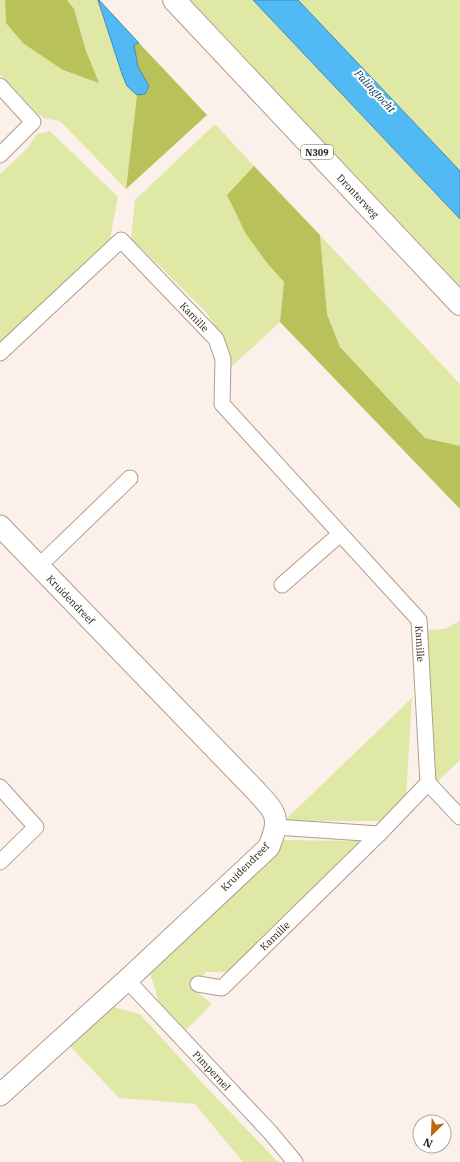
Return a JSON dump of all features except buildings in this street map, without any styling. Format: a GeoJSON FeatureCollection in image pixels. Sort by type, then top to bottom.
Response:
{"type":"FeatureCollection","features":[{"type":"Feature","properties":{"kind":"main road","name":"Dronterweg"},"geometry":{"type":"LineString","coordinates":[[174,0],[460,304]]}},
{"type":"Feature","properties":{"kind":"street"},"geometry":{"type":"LineString","coordinates":[[0,86],[34,122],[0,155]]}},
{"type":"Feature","properties":{"kind":"street","name":"Kamille"},"geometry":{"type":"LineString","coordinates":[[0,353],[121,240],[216,339],[223,360],[222,404],[419,620],[428,783],[379,834],[222,988],[198,984]]}},
{"type":"Feature","properties":{"kind":"street"},"geometry":{"type":"LineString","coordinates":[[39,566],[130,478]]}},
{"type":"Feature","properties":{"kind":"street","name":"Kruidendreef"},"geometry":{"type":"LineString","coordinates":[[0,526],[256,791],[273,812],[275,822],[274,836],[268,846],[126,980],[0,1094]]}},
{"type":"Feature","properties":{"kind":"street"},"geometry":{"type":"LineString","coordinates":[[282,585],[340,534]]}},
{"type":"Feature","properties":{"kind":"street"},"geometry":{"type":"LineString","coordinates":[[428,783],[460,817]]}},
{"type":"Feature","properties":{"kind":"street"},"geometry":{"type":"LineString","coordinates":[[0,787],[36,827],[0,862]]}},
{"type":"Feature","properties":{"kind":"street"},"geometry":{"type":"LineString","coordinates":[[275,827],[379,834]]}},
{"type":"Feature","properties":{"kind":"street","name":"Pimpernel"},"geometry":{"type":"LineString","coordinates":[[126,980],[270,1132],[295,1162]]}},
{"type":"Feature","properties":{"kind":"green space"},"geometry":{"type":"Polygon","coordinates":[[[0,0],[5,0],[6,23],[98,83],[86,51],[74,9],[67,0],[98,0],[122,74],[127,85],[137,95],[126,189],[60,121],[44,118],[36,112],[0,74],[0,0]]]}},
{"type":"Feature","properties":{"kind":"green space"},"geometry":{"type":"Polygon","coordinates":[[[5,0],[67,0],[74,9],[86,51],[99,83],[63,70],[23,43],[6,23],[5,0]]]}},
{"type":"Feature","properties":{"kind":"green space"},"geometry":{"type":"Polygon","coordinates":[[[190,0],[253,0],[460,219],[460,286],[190,0]]]}},
{"type":"Feature","properties":{"kind":"green space"},"geometry":{"type":"Polygon","coordinates":[[[298,0],[460,0],[460,171],[298,0]]]}},
{"type":"Feature","properties":{"kind":"green space"},"geometry":{"type":"Polygon","coordinates":[[[139,43],[207,115],[126,189],[137,95],[145,94],[149,86],[138,67],[134,45],[139,43]]]}},
{"type":"Feature","properties":{"kind":"green space"},"geometry":{"type":"Polygon","coordinates":[[[215,124],[254,166],[227,195],[267,263],[284,282],[280,322],[231,367],[226,343],[206,312],[142,249],[130,246],[135,200],[215,124]]]}},
{"type":"Feature","properties":{"kind":"green space"},"geometry":{"type":"Polygon","coordinates":[[[50,131],[118,197],[110,239],[0,344],[0,174],[27,149],[37,134],[50,131]]]}},
{"type":"Feature","properties":{"kind":"green space"},"geometry":{"type":"Polygon","coordinates":[[[254,166],[320,235],[327,314],[340,347],[425,438],[460,446],[460,509],[280,322],[284,282],[267,263],[246,234],[227,195],[254,166]]]}},
{"type":"Feature","properties":{"kind":"green space"},"geometry":{"type":"Polygon","coordinates":[[[320,235],[460,384],[460,446],[425,438],[340,347],[327,314],[320,235]]]}},
{"type":"Feature","properties":{"kind":"green space"},"geometry":{"type":"Polygon","coordinates":[[[460,621],[460,760],[436,783],[431,758],[428,630],[445,629],[460,621]]]}},
{"type":"Feature","properties":{"kind":"green space"},"geometry":{"type":"Polygon","coordinates":[[[412,698],[406,796],[381,821],[284,821],[412,698]]]}},
{"type":"Feature","properties":{"kind":"green space"},"geometry":{"type":"Polygon","coordinates":[[[282,840],[360,841],[228,972],[206,972],[192,988],[212,1004],[186,1030],[159,1002],[149,970],[282,840]]]}},
{"type":"Feature","properties":{"kind":"green space"},"geometry":{"type":"Polygon","coordinates":[[[110,1006],[140,1014],[206,1087],[278,1162],[243,1162],[195,1104],[119,1098],[69,1045],[110,1006]]]}},
{"type":"Feature","properties":{"kind":"water"},"geometry":{"type":"Polygon","coordinates":[[[98,0],[139,43],[134,45],[138,67],[149,86],[145,94],[137,95],[127,86],[98,0]]]}},
{"type":"Feature","properties":{"kind":"water","name":"Palingtocht"},"geometry":{"type":"Polygon","coordinates":[[[253,0],[298,0],[460,171],[460,219],[253,0]]]}}]}
